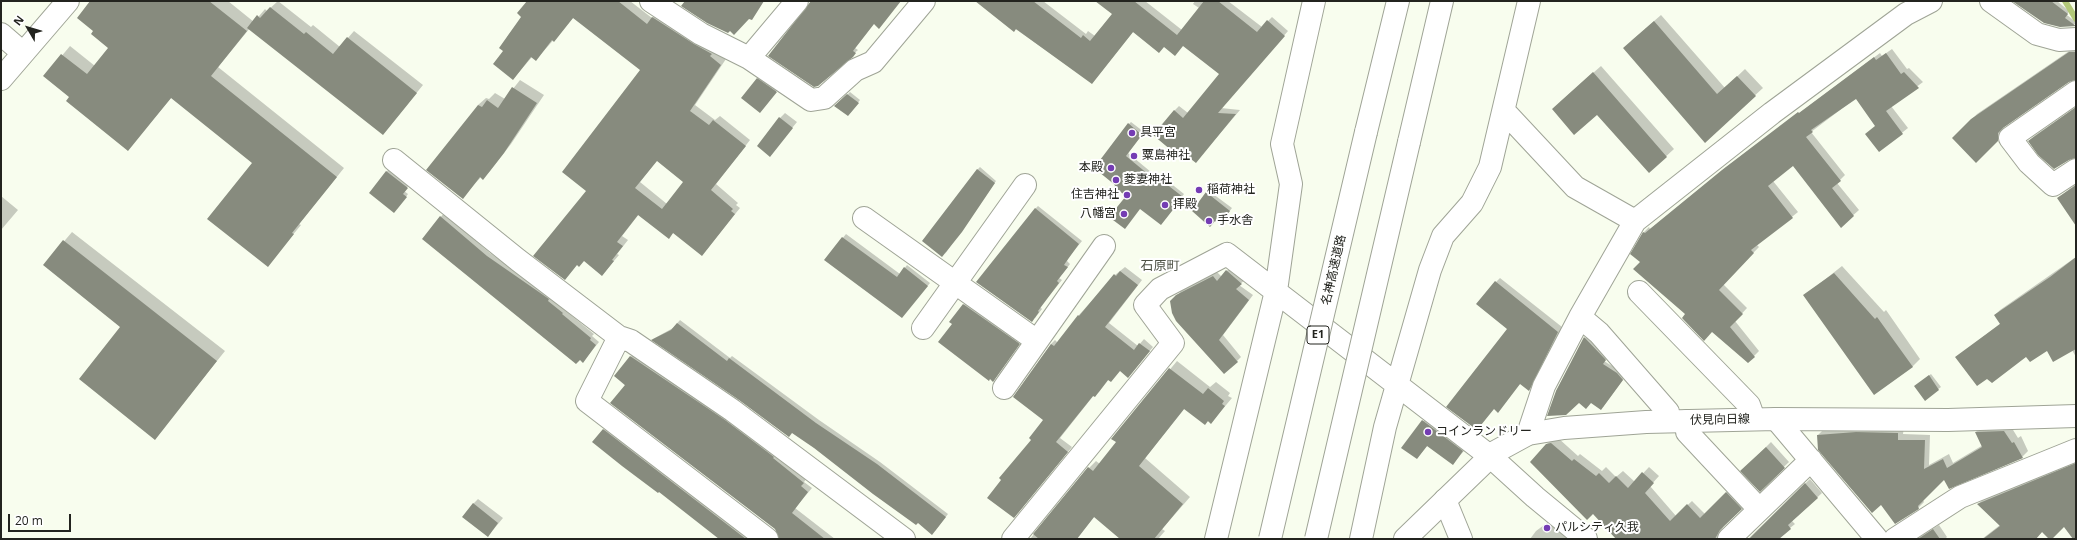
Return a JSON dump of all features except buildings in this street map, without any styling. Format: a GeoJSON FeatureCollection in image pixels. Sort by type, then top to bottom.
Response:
{"type":"FeatureCollection","features":[{"type":"Feature","properties":{"kind":"main road"},"geometry":{"type":"LineString","coordinates":[[1,79],[68,1]]}},
{"type":"Feature","properties":{"kind":"main road"},"geometry":{"type":"LineString","coordinates":[[651,1],[701,34],[749,58],[811,100],[824,98],[855,70],[873,62],[924,1]]}},
{"type":"Feature","properties":{"kind":"main road"},"geometry":{"type":"LineString","coordinates":[[749,58],[797,1]]}},
{"type":"Feature","properties":{"kind":"main road"},"geometry":{"type":"LineString","coordinates":[[1216,539],[1276,291],[1291,184],[1282,144],[1314,1]]}},
{"type":"Feature","properties":{"kind":"main road","name":"名神高速道路"},"geometry":{"type":"LineString","coordinates":[[1270,539],[1398,1]]}},
{"type":"Feature","properties":{"kind":"main road"},"geometry":{"type":"LineString","coordinates":[[1316,539],[1442,1]]}},
{"type":"Feature","properties":{"kind":"main road"},"geometry":{"type":"LineString","coordinates":[[1361,539],[1385,427],[1430,270],[1443,236],[1472,203],[1490,167],[1530,1]]}},
{"type":"Feature","properties":{"kind":"main road"},"geometry":{"type":"LineString","coordinates":[[1528,434],[1544,386],[1580,317],[1635,221],[1772,113],[1901,7],[1931,1]]}},
{"type":"Feature","properties":{"kind":"main road"},"geometry":{"type":"LineString","coordinates":[[1990,1],[2037,34],[2059,40],[2076,39]]}},
{"type":"Feature","properties":{"kind":"main road"},"geometry":{"type":"LineString","coordinates":[[1,34],[23,54]]}},
{"type":"Feature","properties":{"kind":"main road"},"geometry":{"type":"LineString","coordinates":[[2076,92],[2010,138],[2029,163],[2053,185],[2076,170]]}},
{"type":"Feature","properties":{"kind":"main road"},"geometry":{"type":"LineString","coordinates":[[1504,112],[1575,187],[1635,221]]}},
{"type":"Feature","properties":{"kind":"main road"},"geometry":{"type":"LineString","coordinates":[[394,160],[518,260],[619,337],[631,341],[732,410],[904,539]]}},
{"type":"Feature","properties":{"kind":"main road"},"geometry":{"type":"LineString","coordinates":[[923,328],[1025,185]]}},
{"type":"Feature","properties":{"kind":"main road"},"geometry":{"type":"LineString","coordinates":[[864,218],[1037,341]]}},
{"type":"Feature","properties":{"kind":"main road"},"geometry":{"type":"LineString","coordinates":[[1004,388],[1104,246]]}},
{"type":"Feature","properties":{"kind":"main road"},"geometry":{"type":"LineString","coordinates":[[1013,539],[1173,344],[1145,304],[1160,289],[1227,254],[1491,456],[1535,497],[1586,539]]}},
{"type":"Feature","properties":{"kind":"main road"},"geometry":{"type":"LineString","coordinates":[[1639,292],[1749,406],[1754,419]]}},
{"type":"Feature","properties":{"kind":"main road"},"geometry":{"type":"LineString","coordinates":[[1580,317],[1599,333],[1668,412],[1760,509]]}},
{"type":"Feature","properties":{"kind":"main road"},"geometry":{"type":"LineString","coordinates":[[619,337],[587,401],[767,539]]}},
{"type":"Feature","properties":{"kind":"main road","name":"伏見向日線"},"geometry":{"type":"LineString","coordinates":[[1405,539],[1491,456],[1528,434],[1564,428],[1678,421],[1754,419],[1948,420],[2076,416]]}},
{"type":"Feature","properties":{"kind":"main road"},"geometry":{"type":"LineString","coordinates":[[1776,419],[1877,539]]}},
{"type":"Feature","properties":{"kind":"main road"},"geometry":{"type":"LineString","coordinates":[[1895,539],[1960,497],[2076,450]]}},
{"type":"Feature","properties":{"kind":"main road"},"geometry":{"type":"LineString","coordinates":[[1729,539],[1811,460]]}},
{"type":"Feature","properties":{"kind":"main road"},"geometry":{"type":"LineString","coordinates":[[1445,500],[1461,539]]}},
{"type":"Feature","properties":{"kind":"waterway"},"geometry":{"type":"LineString","coordinates":[[2065,1],[2076,19]]}},
{"type":"Feature","properties":{"kind":"place","name":"具平宮"},"geometry":{"type":"Point","coordinates":[1132,133]}},
{"type":"Feature","properties":{"kind":"place","name":"粟島神社"},"geometry":{"type":"Point","coordinates":[1134,156]}},
{"type":"Feature","properties":{"kind":"place","name":"本殿"},"geometry":{"type":"Point","coordinates":[1111,168]}},
{"type":"Feature","properties":{"kind":"place","name":"菱妻神社"},"geometry":{"type":"Point","coordinates":[1116,180]}},
{"type":"Feature","properties":{"kind":"place","name":"稲荷神社"},"geometry":{"type":"Point","coordinates":[1199,190]}},
{"type":"Feature","properties":{"kind":"place","name":"住吉神社"},"geometry":{"type":"Point","coordinates":[1127,195]}},
{"type":"Feature","properties":{"kind":"place","name":"拝殿"},"geometry":{"type":"Point","coordinates":[1165,205]}},
{"type":"Feature","properties":{"kind":"place","name":"八幡宮"},"geometry":{"type":"Point","coordinates":[1124,214]}},
{"type":"Feature","properties":{"kind":"place","name":"手水舎"},"geometry":{"type":"Point","coordinates":[1209,221]}},
{"type":"Feature","properties":{"kind":"place","name":"コインランドリー"},"geometry":{"type":"Point","coordinates":[1428,432]}},
{"type":"Feature","properties":{"kind":"place","name":"パルシティ久我"},"geometry":{"type":"Point","coordinates":[1547,528]}},
{"type":"Feature","properties":{"kind":"district","name":"石原町"},"geometry":{"type":"Point","coordinates":[1160,266]}}]}
